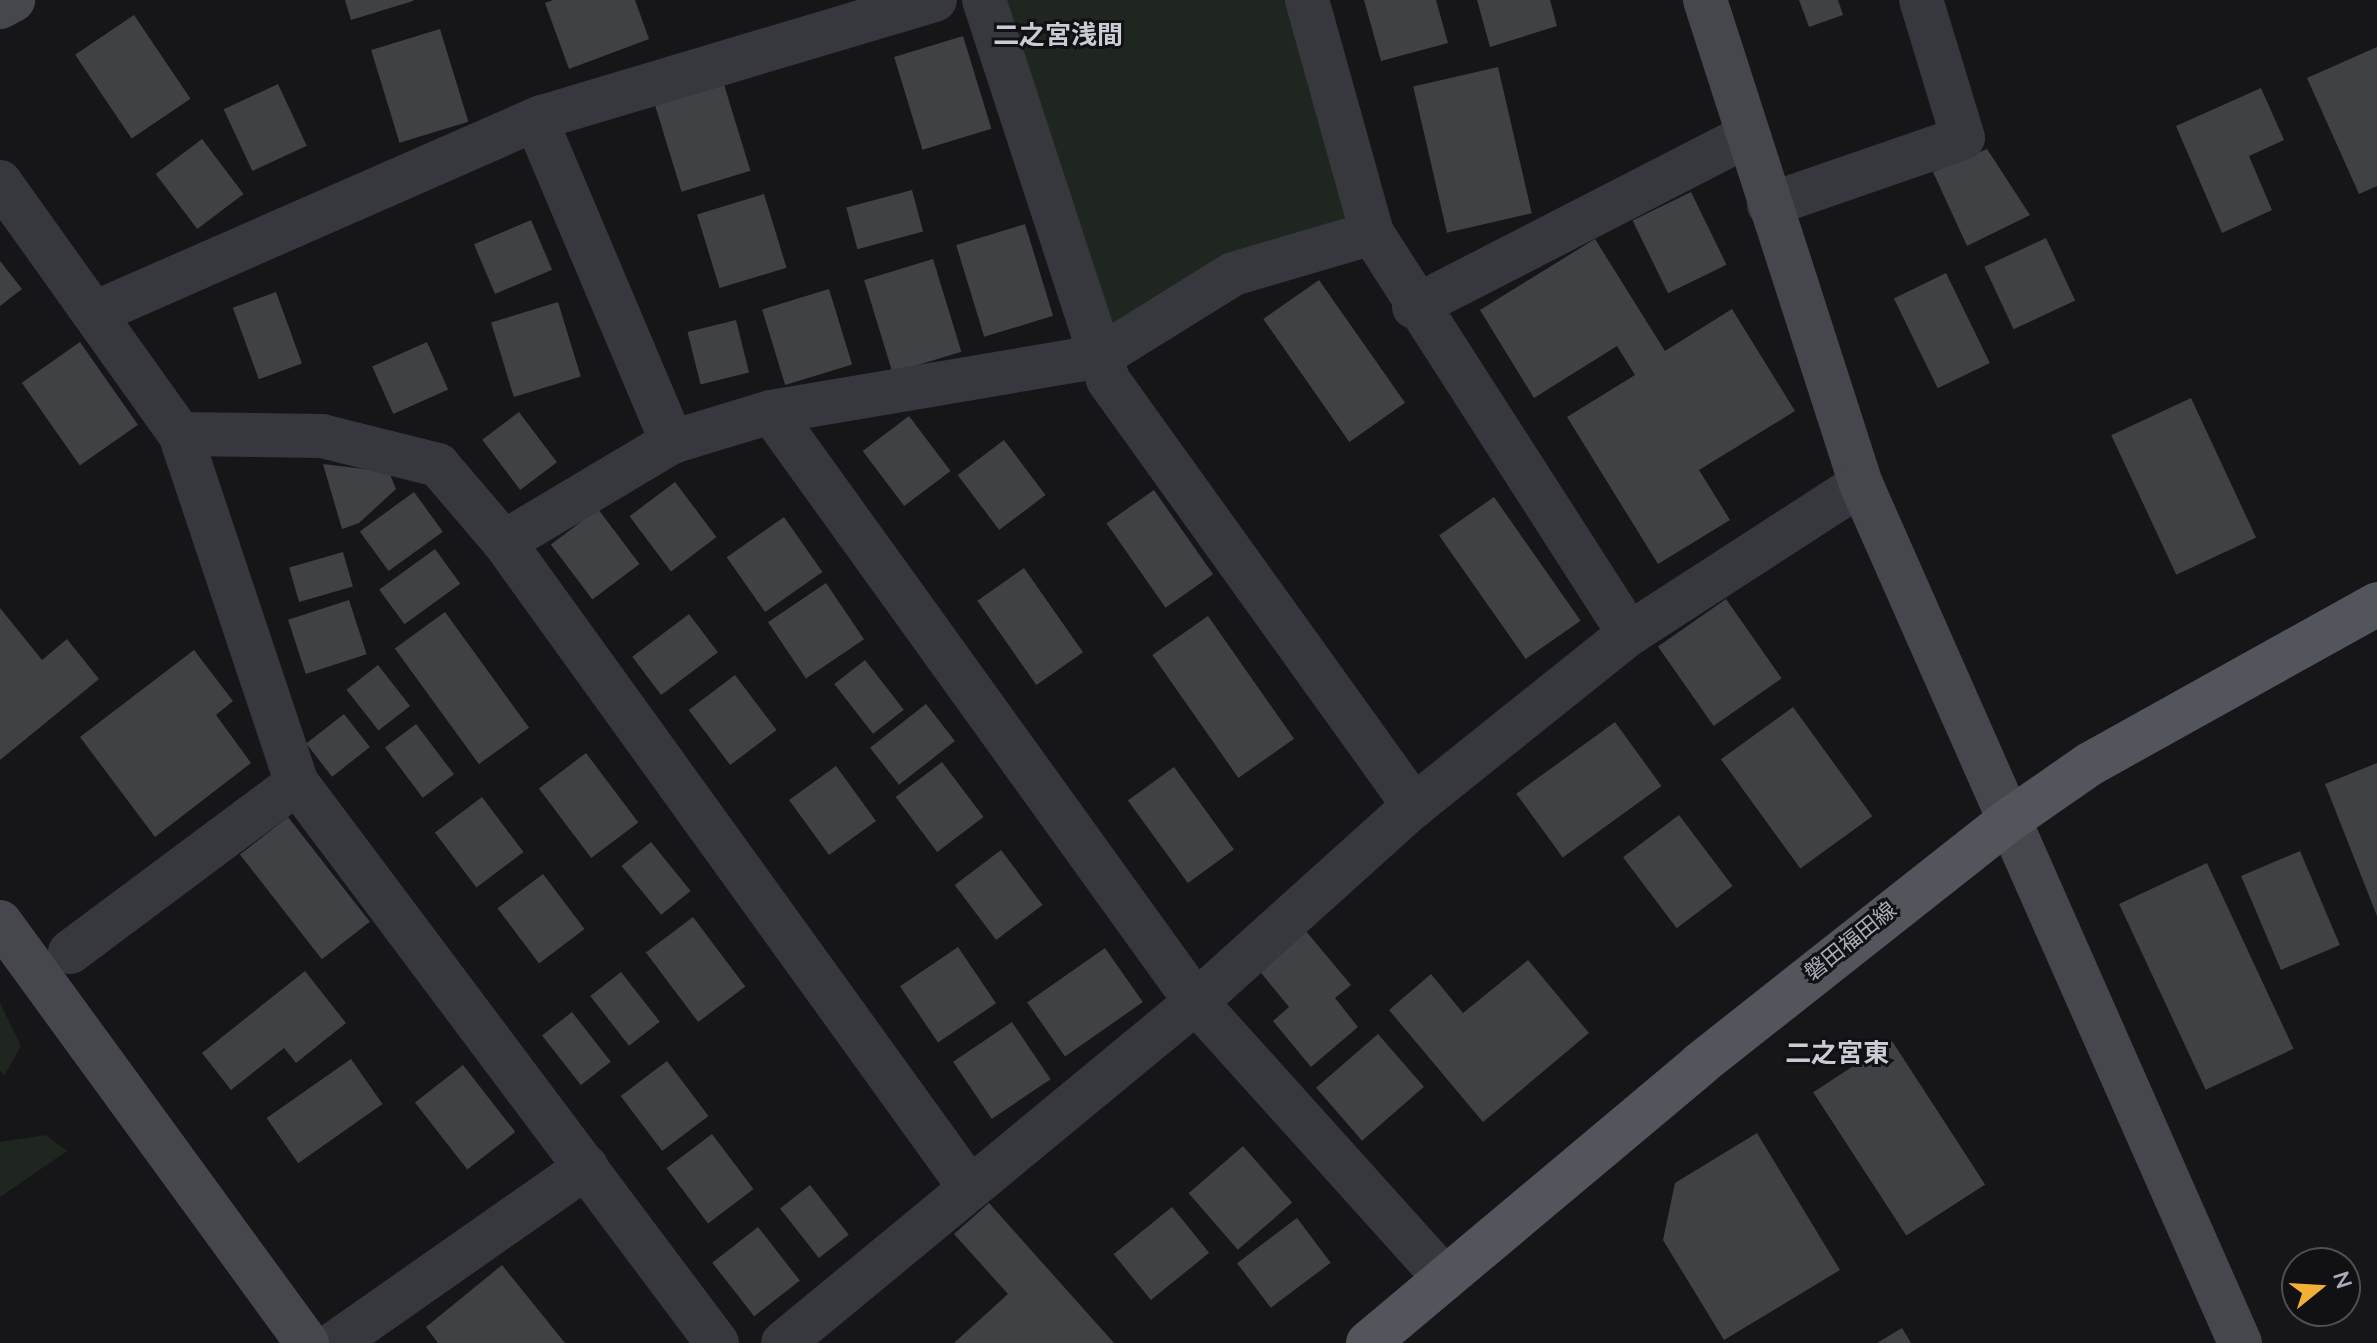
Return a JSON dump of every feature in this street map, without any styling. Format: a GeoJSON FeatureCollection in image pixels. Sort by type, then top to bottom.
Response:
{"type":"FeatureCollection","features":[{"type":"Feature","properties":{"kind":"main road","name":"磐田福田線"},"geometry":{"type":"LineString","coordinates":[[1368,1343],[1700,1064],[2012,818],[2090,764],[2377,604]]}},
{"type":"Feature","properties":{"kind":"street"},"geometry":{"type":"LineString","coordinates":[[0,7],[13,0]]}},
{"type":"Feature","properties":{"kind":"street"},"geometry":{"type":"LineString","coordinates":[[97,312],[536,120],[935,0]]}},
{"type":"Feature","properties":{"kind":"street"},"geometry":{"type":"LineString","coordinates":[[984,0],[1108,380],[1414,806]]}},
{"type":"Feature","properties":{"kind":"street"},"geometry":{"type":"LineString","coordinates":[[1307,0],[1372,233],[1414,307],[1629,634]]}},
{"type":"Feature","properties":{"kind":"street"},"geometry":{"type":"LineString","coordinates":[[1705,0],[1861,484],[2012,818],[2240,1343]]}},
{"type":"Feature","properties":{"kind":"street"},"geometry":{"type":"LineString","coordinates":[[1769,205],[1963,138],[1921,0]]}},
{"type":"Feature","properties":{"kind":"street"},"geometry":{"type":"LineString","coordinates":[[536,120],[672,442]]}},
{"type":"Feature","properties":{"kind":"street"},"geometry":{"type":"LineString","coordinates":[[1414,307],[1747,136]]}},
{"type":"Feature","properties":{"kind":"street"},"geometry":{"type":"LineString","coordinates":[[0,182],[97,312],[180,434],[297,783],[717,1343]]}},
{"type":"Feature","properties":{"kind":"street"},"geometry":{"type":"LineString","coordinates":[[504,542],[672,442],[771,412],[1101,356],[1233,274],[1372,233]]}},
{"type":"Feature","properties":{"kind":"street"},"geometry":{"type":"LineString","coordinates":[[771,412],[1196,1002],[1445,1279]]}},
{"type":"Feature","properties":{"kind":"street"},"geometry":{"type":"LineString","coordinates":[[180,434],[322,436],[438,465],[504,542],[970,1188]]}},
{"type":"Feature","properties":{"kind":"street"},"geometry":{"type":"LineString","coordinates":[[783,1343],[1196,1002],[1414,806],[1629,634],[1861,484]]}},
{"type":"Feature","properties":{"kind":"street"},"geometry":{"type":"LineString","coordinates":[[70,952],[297,783]]}},
{"type":"Feature","properties":{"kind":"street"},"geometry":{"type":"LineString","coordinates":[[0,922],[307,1343]]}},
{"type":"Feature","properties":{"kind":"street"},"geometry":{"type":"LineString","coordinates":[[335,1343],[586,1167]]}},
{"type":"Feature","properties":{"kind":"shaded area"},"geometry":{"type":"Polygon","coordinates":[[[999,0],[1307,0],[1372,233],[1101,356],[999,0]]]}},
{"type":"Feature","properties":{"kind":"shaded area"},"geometry":{"type":"Polygon","coordinates":[[[0,1003],[21,1046],[4,1076],[0,1071],[0,1003]]]}},
{"type":"Feature","properties":{"kind":"shaded area"},"geometry":{"type":"Polygon","coordinates":[[[46,1135],[67,1151],[0,1197],[0,1142],[46,1135]]]}},
{"type":"Feature","properties":{"kind":"building"},"geometry":{"type":"Polygon","coordinates":[[[345,0],[413,0],[413,1],[351,20],[345,0]]]}},
{"type":"Feature","properties":{"kind":"building"},"geometry":{"type":"Polygon","coordinates":[[[553,0],[635,0],[649,39],[569,69],[545,3],[553,0]]]}},
{"type":"Feature","properties":{"kind":"building"},"geometry":{"type":"Polygon","coordinates":[[[1364,0],[1436,0],[1448,43],[1381,61],[1364,0]]]}},
{"type":"Feature","properties":{"kind":"building"},"geometry":{"type":"Polygon","coordinates":[[[1477,0],[1550,0],[1557,26],[1490,47],[1477,0]]]}},
{"type":"Feature","properties":{"kind":"building"},"geometry":{"type":"Polygon","coordinates":[[[1799,0],[1838,0],[1843,15],[1809,27],[1799,0]]]}},
{"type":"Feature","properties":{"kind":"building"},"geometry":{"type":"Polygon","coordinates":[[[134,15],[190,99],[132,138],[75,55],[134,15]]]}},
{"type":"Feature","properties":{"kind":"building"},"geometry":{"type":"Polygon","coordinates":[[[440,29],[468,122],[400,143],[371,50],[440,29]]]}},
{"type":"Feature","properties":{"kind":"building"},"geometry":{"type":"Polygon","coordinates":[[[963,36],[991,129],[923,150],[894,57],[963,36]]]}},
{"type":"Feature","properties":{"kind":"building"},"geometry":{"type":"Polygon","coordinates":[[[2377,47],[2377,186],[2359,194],[2307,78],[2377,47]]]}},
{"type":"Feature","properties":{"kind":"building"},"geometry":{"type":"Polygon","coordinates":[[[1498,67],[1532,213],[1447,233],[1413,87],[1498,67]]]}},
{"type":"Feature","properties":{"kind":"building"},"geometry":{"type":"Polygon","coordinates":[[[722,78],[750,171],[682,192],[653,99],[722,78]]]}},
{"type":"Feature","properties":{"kind":"building"},"geometry":{"type":"Polygon","coordinates":[[[278,84],[307,146],[252,171],[224,109],[278,84]]]}},
{"type":"Feature","properties":{"kind":"building"},"geometry":{"type":"Polygon","coordinates":[[[2261,88],[2284,140],[2249,156],[2272,210],[2222,233],[2176,126],[2261,88]]]}},
{"type":"Feature","properties":{"kind":"building"},"geometry":{"type":"Polygon","coordinates":[[[202,139],[244,194],[197,229],[156,174],[202,139]]]}},
{"type":"Feature","properties":{"kind":"building"},"geometry":{"type":"Polygon","coordinates":[[[1987,149],[2030,215],[1967,246],[1933,172],[1987,149]]]}},
{"type":"Feature","properties":{"kind":"building"},"geometry":{"type":"Polygon","coordinates":[[[912,190],[923,232],[857,249],[846,208],[912,190]]]}},
{"type":"Feature","properties":{"kind":"building"},"geometry":{"type":"Polygon","coordinates":[[[1691,192],[1727,265],[1668,293],[1633,220],[1691,192]]]}},
{"type":"Feature","properties":{"kind":"building"},"geometry":{"type":"Polygon","coordinates":[[[764,194],[787,268],[720,288],[697,214],[764,194]]]}},
{"type":"Feature","properties":{"kind":"building"},"geometry":{"type":"Polygon","coordinates":[[[531,220],[552,270],[495,294],[474,244],[531,220]]]}},
{"type":"Feature","properties":{"kind":"building"},"geometry":{"type":"Polygon","coordinates":[[[1025,224],[1053,316],[984,337],[956,245],[1025,224]]]}},
{"type":"Feature","properties":{"kind":"building"},"geometry":{"type":"Polygon","coordinates":[[[2046,238],[2075,301],[2014,329],[1984,267],[2046,238]]]}},
{"type":"Feature","properties":{"kind":"building"},"geometry":{"type":"Polygon","coordinates":[[[1595,239],[1665,351],[1732,309],[1795,411],[1699,470],[1730,520],[1658,564],[1567,417],[1635,375],[1617,346],[1534,398],[1480,310],[1595,239]]]}},
{"type":"Feature","properties":{"kind":"building"},"geometry":{"type":"Polygon","coordinates":[[[933,259],[961,352],[893,373],[864,280],[933,259]]]}},
{"type":"Feature","properties":{"kind":"building"},"geometry":{"type":"Polygon","coordinates":[[[0,261],[22,289],[0,306],[0,261]]]}},
{"type":"Feature","properties":{"kind":"building"},"geometry":{"type":"Polygon","coordinates":[[[1946,273],[1990,363],[1938,388],[1894,298],[1946,273]]]}},
{"type":"Feature","properties":{"kind":"building"},"geometry":{"type":"Polygon","coordinates":[[[1319,280],[1405,403],[1349,442],[1263,319],[1319,280]]]}},
{"type":"Feature","properties":{"kind":"building"},"geometry":{"type":"Polygon","coordinates":[[[829,289],[852,365],[785,385],[762,309],[829,289]]]}},
{"type":"Feature","properties":{"kind":"building"},"geometry":{"type":"Polygon","coordinates":[[[276,292],[302,363],[259,379],[233,308],[276,292]]]}},
{"type":"Feature","properties":{"kind":"building"},"geometry":{"type":"Polygon","coordinates":[[[558,302],[581,377],[514,397],[491,322],[558,302]]]}},
{"type":"Feature","properties":{"kind":"building"},"geometry":{"type":"Polygon","coordinates":[[[736,320],[749,372],[701,384],[687,332],[736,320]]]}},
{"type":"Feature","properties":{"kind":"building"},"geometry":{"type":"Polygon","coordinates":[[[80,342],[138,425],[80,465],[22,383],[80,342]]]}},
{"type":"Feature","properties":{"kind":"building"},"geometry":{"type":"Polygon","coordinates":[[[427,342],[448,390],[393,414],[372,366],[427,342]]]}},
{"type":"Feature","properties":{"kind":"building"},"geometry":{"type":"Polygon","coordinates":[[[2191,398],[2256,538],[2176,575],[2111,435],[2191,398]]]}},
{"type":"Feature","properties":{"kind":"building"},"geometry":{"type":"Polygon","coordinates":[[[519,412],[557,462],[520,490],[482,440],[519,412]]]}},
{"type":"Feature","properties":{"kind":"building"},"geometry":{"type":"Polygon","coordinates":[[[909,416],[951,471],[904,506],[863,451],[909,416]]]}},
{"type":"Feature","properties":{"kind":"building"},"geometry":{"type":"Polygon","coordinates":[[[1004,440],[1046,495],[999,530],[958,475],[1004,440]]]}},
{"type":"Feature","properties":{"kind":"building"},"geometry":{"type":"Polygon","coordinates":[[[323,464],[389,472],[396,489],[359,523],[342,529],[323,464]]]}},
{"type":"Feature","properties":{"kind":"building"},"geometry":{"type":"Polygon","coordinates":[[[675,482],[717,537],[671,571],[629,516],[675,482]]]}},
{"type":"Feature","properties":{"kind":"building"},"geometry":{"type":"Polygon","coordinates":[[[1154,490],[1213,574],[1166,608],[1106,523],[1154,490]]]}},
{"type":"Feature","properties":{"kind":"building"},"geometry":{"type":"Polygon","coordinates":[[[414,492],[443,532],[389,571],[360,531],[414,492]]]}},
{"type":"Feature","properties":{"kind":"building"},"geometry":{"type":"Polygon","coordinates":[[[1494,497],[1581,621],[1526,659],[1439,535],[1494,497]]]}},
{"type":"Feature","properties":{"kind":"building"},"geometry":{"type":"Polygon","coordinates":[[[598,509],[640,564],[592,600],[551,545],[598,509]]]}},
{"type":"Feature","properties":{"kind":"building"},"geometry":{"type":"Polygon","coordinates":[[[784,517],[822,572],[765,612],[727,557],[784,517]]]}},
{"type":"Feature","properties":{"kind":"building"},"geometry":{"type":"Polygon","coordinates":[[[435,549],[460,584],[404,624],[379,590],[435,549]]]}},
{"type":"Feature","properties":{"kind":"building"},"geometry":{"type":"Polygon","coordinates":[[[343,552],[353,587],[299,602],[289,567],[343,552]]]}},
{"type":"Feature","properties":{"kind":"building"},"geometry":{"type":"Polygon","coordinates":[[[1024,568],[1083,652],[1036,685],[977,601],[1024,568]]]}},
{"type":"Feature","properties":{"kind":"building"},"geometry":{"type":"Polygon","coordinates":[[[826,583],[864,639],[806,679],[768,622],[826,583]]]}},
{"type":"Feature","properties":{"kind":"building"},"geometry":{"type":"Polygon","coordinates":[[[1726,599],[1782,678],[1714,726],[1658,647],[1726,599]]]}},
{"type":"Feature","properties":{"kind":"building"},"geometry":{"type":"Polygon","coordinates":[[[349,600],[367,654],[306,674],[288,620],[349,600]]]}},
{"type":"Feature","properties":{"kind":"building"},"geometry":{"type":"Polygon","coordinates":[[[0,608],[42,660],[67,639],[99,679],[0,760],[0,608]]]}},
{"type":"Feature","properties":{"kind":"building"},"geometry":{"type":"Polygon","coordinates":[[[445,612],[529,728],[479,764],[395,648],[445,612]]]}},
{"type":"Feature","properties":{"kind":"building"},"geometry":{"type":"Polygon","coordinates":[[[689,614],[718,652],[661,695],[632,657],[689,614]]]}},
{"type":"Feature","properties":{"kind":"building"},"geometry":{"type":"Polygon","coordinates":[[[1208,616],[1294,739],[1238,778],[1152,655],[1208,616]]]}},
{"type":"Feature","properties":{"kind":"building"},"geometry":{"type":"Polygon","coordinates":[[[194,650],[233,701],[216,715],[251,763],[155,837],[80,737],[194,650]]]}},
{"type":"Feature","properties":{"kind":"building"},"geometry":{"type":"Polygon","coordinates":[[[865,660],[904,710],[873,734],[834,684],[865,660]]]}},
{"type":"Feature","properties":{"kind":"building"},"geometry":{"type":"Polygon","coordinates":[[[378,665],[410,706],[378,731],[346,690],[378,665]]]}},
{"type":"Feature","properties":{"kind":"building"},"geometry":{"type":"Polygon","coordinates":[[[735,675],[777,730],[730,765],[689,710],[735,675]]]}},
{"type":"Feature","properties":{"kind":"building"},"geometry":{"type":"Polygon","coordinates":[[[926,704],[955,741],[899,785],[870,748],[926,704]]]}},
{"type":"Feature","properties":{"kind":"building"},"geometry":{"type":"Polygon","coordinates":[[[1793,707],[1872,816],[1800,869],[1721,759],[1793,707]]]}},
{"type":"Feature","properties":{"kind":"building"},"geometry":{"type":"Polygon","coordinates":[[[344,714],[370,747],[332,777],[306,744],[344,714]]]}},
{"type":"Feature","properties":{"kind":"building"},"geometry":{"type":"Polygon","coordinates":[[[1615,722],[1661,786],[1563,858],[1516,794],[1615,722]]]}},
{"type":"Feature","properties":{"kind":"building"},"geometry":{"type":"Polygon","coordinates":[[[416,724],[454,774],[423,798],[385,747],[416,724]]]}},
{"type":"Feature","properties":{"kind":"building"},"geometry":{"type":"Polygon","coordinates":[[[586,753],[638,822],[591,858],[539,789],[586,753]]]}},
{"type":"Feature","properties":{"kind":"building"},"geometry":{"type":"Polygon","coordinates":[[[942,762],[984,817],[937,852],[896,797],[942,762]]]}},
{"type":"Feature","properties":{"kind":"building"},"geometry":{"type":"Polygon","coordinates":[[[2377,763],[2377,916],[2325,784],[2377,763]]]}},
{"type":"Feature","properties":{"kind":"building"},"geometry":{"type":"Polygon","coordinates":[[[836,766],[876,821],[829,855],[789,800],[836,766]]]}},
{"type":"Feature","properties":{"kind":"building"},"geometry":{"type":"Polygon","coordinates":[[[1174,767],[1234,850],[1188,883],[1128,801],[1174,767]]]}},
{"type":"Feature","properties":{"kind":"building"},"geometry":{"type":"Polygon","coordinates":[[[482,797],[524,852],[476,888],[435,833],[482,797]]]}},
{"type":"Feature","properties":{"kind":"building"},"geometry":{"type":"Polygon","coordinates":[[[1679,815],[1733,886],[1677,928],[1623,857],[1679,815]]]}},
{"type":"Feature","properties":{"kind":"building"},"geometry":{"type":"Polygon","coordinates":[[[288,817],[370,922],[322,959],[240,855],[288,817]]]}},
{"type":"Feature","properties":{"kind":"building"},"geometry":{"type":"Polygon","coordinates":[[[651,842],[691,891],[661,915],[621,866],[651,842]]]}},
{"type":"Feature","properties":{"kind":"building"},"geometry":{"type":"Polygon","coordinates":[[[1001,850],[1043,905],[996,940],[955,885],[1001,850]]]}},
{"type":"Feature","properties":{"kind":"building"},"geometry":{"type":"Polygon","coordinates":[[[2300,851],[2340,945],[2281,970],[2241,876],[2300,851]]]}},
{"type":"Feature","properties":{"kind":"building"},"geometry":{"type":"Polygon","coordinates":[[[2207,863],[2294,1049],[2206,1090],[2119,904],[2207,863]]]}},
{"type":"Feature","properties":{"kind":"building"},"geometry":{"type":"Polygon","coordinates":[[[543,874],[585,929],[539,963],[497,908],[543,874]]]}},
{"type":"Feature","properties":{"kind":"building"},"geometry":{"type":"Polygon","coordinates":[[[693,917],[745,986],[698,1022],[646,953],[693,917]]]}},
{"type":"Feature","properties":{"kind":"building"},"geometry":{"type":"Polygon","coordinates":[[[1305,930],[1351,985],[1335,998],[1358,1027],[1311,1067],[1273,1021],[1289,1007],[1258,969],[1305,930]]]}},
{"type":"Feature","properties":{"kind":"building"},"geometry":{"type":"Polygon","coordinates":[[[958,947],[996,1003],[938,1043],[900,986],[958,947]]]}},
{"type":"Feature","properties":{"kind":"building"},"geometry":{"type":"Polygon","coordinates":[[[1105,948],[1143,1002],[1065,1057],[1027,1002],[1105,948]]]}},
{"type":"Feature","properties":{"kind":"building"},"geometry":{"type":"Polygon","coordinates":[[[1528,960],[1589,1033],[1483,1122],[1389,1010],[1431,974],[1463,1013],[1528,960]]]}},
{"type":"Feature","properties":{"kind":"building"},"geometry":{"type":"Polygon","coordinates":[[[305,971],[346,1023],[296,1063],[284,1048],[231,1090],[202,1053],[305,971]]]}},
{"type":"Feature","properties":{"kind":"building"},"geometry":{"type":"Polygon","coordinates":[[[621,972],[660,1022],[629,1046],[590,996],[621,972]]]}},
{"type":"Feature","properties":{"kind":"building"},"geometry":{"type":"Polygon","coordinates":[[[572,1012],[611,1062],[581,1085],[542,1035],[572,1012]]]}},
{"type":"Feature","properties":{"kind":"building"},"geometry":{"type":"Polygon","coordinates":[[[1012,1022],[1051,1079],[992,1119],[953,1062],[1012,1022]]]}},
{"type":"Feature","properties":{"kind":"building"},"geometry":{"type":"Polygon","coordinates":[[[1378,1034],[1424,1087],[1362,1141],[1316,1088],[1378,1034]]]}},
{"type":"Feature","properties":{"kind":"building"},"geometry":{"type":"Polygon","coordinates":[[[1892,1041],[1985,1184],[1906,1236],[1813,1092],[1892,1041]]]}},
{"type":"Feature","properties":{"kind":"building"},"geometry":{"type":"Polygon","coordinates":[[[351,1059],[383,1104],[298,1163],[267,1118],[351,1059]]]}},
{"type":"Feature","properties":{"kind":"building"},"geometry":{"type":"Polygon","coordinates":[[[667,1061],[709,1116],[662,1151],[621,1096],[667,1061]]]}},
{"type":"Feature","properties":{"kind":"building"},"geometry":{"type":"Polygon","coordinates":[[[463,1065],[515,1132],[467,1170],[415,1103],[463,1065]]]}},
{"type":"Feature","properties":{"kind":"building"},"geometry":{"type":"Polygon","coordinates":[[[1757,1133],[1840,1270],[1724,1340],[1663,1240],[1675,1183],[1757,1133]]]}},
{"type":"Feature","properties":{"kind":"building"},"geometry":{"type":"Polygon","coordinates":[[[712,1134],[754,1189],[708,1223],[666,1168],[712,1134]]]}},
{"type":"Feature","properties":{"kind":"building"},"geometry":{"type":"Polygon","coordinates":[[[1243,1146],[1292,1203],[1238,1250],[1189,1193],[1243,1146]]]}},
{"type":"Feature","properties":{"kind":"building"},"geometry":{"type":"Polygon","coordinates":[[[810,1185],[849,1235],[819,1258],[780,1208],[810,1185]]]}},
{"type":"Feature","properties":{"kind":"building"},"geometry":{"type":"Polygon","coordinates":[[[989,1203],[1114,1343],[954,1343],[1008,1294],[954,1234],[989,1203]]]}},
{"type":"Feature","properties":{"kind":"building"},"geometry":{"type":"Polygon","coordinates":[[[1172,1207],[1209,1253],[1151,1300],[1114,1254],[1172,1207]]]}},
{"type":"Feature","properties":{"kind":"building"},"geometry":{"type":"Polygon","coordinates":[[[1297,1218],[1331,1263],[1271,1308],[1237,1263],[1297,1218]]]}},
{"type":"Feature","properties":{"kind":"building"},"geometry":{"type":"Polygon","coordinates":[[[758,1227],[800,1281],[754,1316],[712,1263],[758,1227]]]}},
{"type":"Feature","properties":{"kind":"building"},"geometry":{"type":"Polygon","coordinates":[[[502,1265],[565,1343],[438,1343],[426,1327],[502,1265]]]}},
{"type":"Feature","properties":{"kind":"building"},"geometry":{"type":"Polygon","coordinates":[[[1902,1328],[1911,1343],[1877,1343],[1902,1328]]]}},
{"type":"Feature","properties":{"kind":"district","name":"二之宮浅間"},"geometry":{"type":"Point","coordinates":[1058,36]}},
{"type":"Feature","properties":{"kind":"district","name":"二之宮東"},"geometry":{"type":"Point","coordinates":[1837,1054]}}]}
